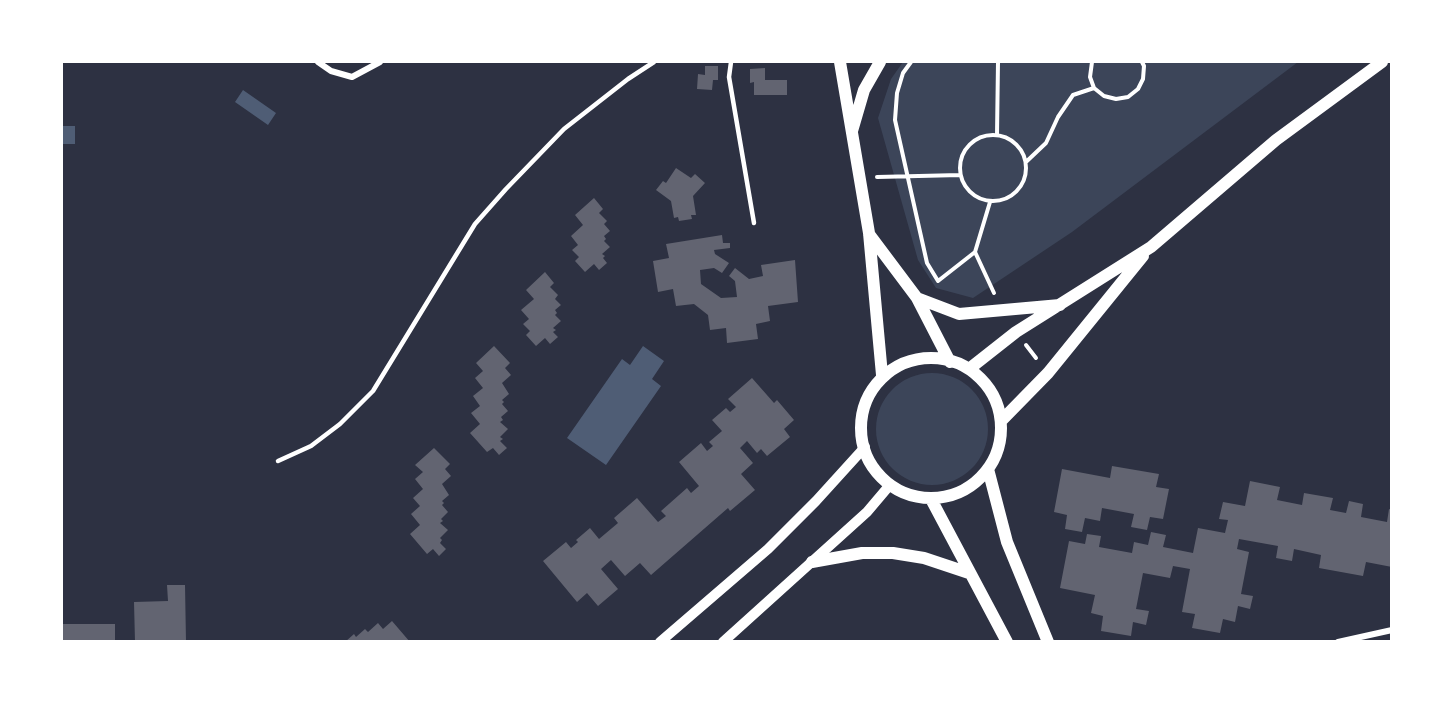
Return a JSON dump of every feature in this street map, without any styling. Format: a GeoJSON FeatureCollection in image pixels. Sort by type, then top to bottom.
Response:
{"type":"FeatureCollection","features":[{"type":"Feature","properties":{"kind":"main road"},"geometry":{"type":"LineString","coordinates":[[840,62],[869,233],[882,375]]}},
{"type":"Feature","properties":{"kind":"main road"},"geometry":{"type":"LineString","coordinates":[[851,135],[864,90],[880,62]]}},
{"type":"Feature","properties":{"kind":"main road"},"geometry":{"type":"LineString","coordinates":[[969,369],[1016,332],[1151,247],[1276,140],[1382,62]]}},
{"type":"Feature","properties":{"kind":"main road"},"geometry":{"type":"LineString","coordinates":[[869,233],[917,298],[950,362]]}},
{"type":"Feature","properties":{"kind":"main road"},"geometry":{"type":"LineString","coordinates":[[1001,421],[1048,373],[1151,247]]}},
{"type":"Feature","properties":{"kind":"main road"},"geometry":{"type":"LineString","coordinates":[[917,298],[959,314],[1061,304]]}},
{"type":"Feature","properties":{"kind":"main road"},"geometry":{"type":"LineString","coordinates":[[935,358],[950,362],[969,369],[991,391],[1001,421],[999,446],[988,469],[963,491],[931,499],[909,495],[889,486],[868,461],[864,447],[863,408],[882,375],[909,361],[935,358]]}},
{"type":"Feature","properties":{"kind":"main road"},"geometry":{"type":"LineString","coordinates":[[988,469],[1007,542],[1048,642]]}},
{"type":"Feature","properties":{"kind":"main road"},"geometry":{"type":"LineString","coordinates":[[931,499],[1007,642]]}},
{"type":"Feature","properties":{"kind":"main road"},"geometry":{"type":"LineString","coordinates":[[812,562],[862,553],[893,553],[924,558],[969,573]]}},
{"type":"Feature","properties":{"kind":"street"},"geometry":{"type":"LineString","coordinates":[[318,62],[332,71],[352,77],[380,62]]}},
{"type":"Feature","properties":{"kind":"street"},"geometry":{"type":"LineString","coordinates":[[660,642],[768,549],[816,501],[864,447]]}},
{"type":"Feature","properties":{"kind":"street"},"geometry":{"type":"LineString","coordinates":[[723,642],[867,512],[889,486]]}},
{"type":"Feature","properties":{"kind":"street"},"geometry":{"type":"LineString","coordinates":[[1338,642],[1392,630]]}},
{"type":"Feature","properties":{"kind":"lane"},"geometry":{"type":"LineString","coordinates":[[278,461],[311,446],[340,424],[373,391],[475,225],[564,129],[628,79],[654,62]]}},
{"type":"Feature","properties":{"kind":"lane"},"geometry":{"type":"LineString","coordinates":[[731,62],[729,77],[754,223]]}},
{"type":"Feature","properties":{"kind":"path"},"geometry":{"type":"LineString","coordinates":[[911,62],[903,73],[897,93],[895,120],[927,263],[938,281]]}},
{"type":"Feature","properties":{"kind":"path"},"geometry":{"type":"LineString","coordinates":[[997,135],[998,62]]}},
{"type":"Feature","properties":{"kind":"path"},"geometry":{"type":"LineString","coordinates":[[1092,62],[1090,77],[1094,88],[1104,96],[1116,99],[1128,97],[1138,89],[1143,79],[1142,62]]}},
{"type":"Feature","properties":{"kind":"path"},"geometry":{"type":"LineString","coordinates":[[1026,161],[1046,143],[1058,117],[1073,95],[1094,88]]}},
{"type":"Feature","properties":{"kind":"path"},"geometry":{"type":"LineString","coordinates":[[997,135],[1016,143],[1026,161],[1024,182],[1010,198],[990,202],[970,193],[960,175],[962,154],[976,139],[997,135]]}},
{"type":"Feature","properties":{"kind":"path"},"geometry":{"type":"LineString","coordinates":[[859,178],[960,175]]}},
{"type":"Feature","properties":{"kind":"path"},"geometry":{"type":"LineString","coordinates":[[917,298],[975,252],[990,202]]}},
{"type":"Feature","properties":{"kind":"path"},"geometry":{"type":"LineString","coordinates":[[1016,332],[1048,373]]}},
{"type":"Feature","properties":{"kind":"shaded area"},"geometry":{"type":"Polygon","coordinates":[[[903,62],[1298,62],[1072,232],[973,298],[936,288],[918,260],[878,118],[891,79],[903,62]]]}},
{"type":"Feature","properties":{"kind":"shaded area"},"geometry":{"type":"Polygon","coordinates":[[[243,90],[276,113],[268,125],[235,102],[243,90]]]}},
{"type":"Feature","properties":{"kind":"shaded area"},"geometry":{"type":"Polygon","coordinates":[[[62,126],[75,126],[75,144],[62,144],[62,126]]]}},
{"type":"Feature","properties":{"kind":"shaded area"},"geometry":{"type":"Polygon","coordinates":[[[643,346],[664,361],[652,379],[661,386],[606,465],[567,438],[622,359],[630,365],[643,346]]]}},
{"type":"Feature","properties":{"kind":"shaded area"},"geometry":{"type":"Polygon","coordinates":[[[932,373],[953,377],[972,389],[984,408],[988,429],[984,450],[972,469],[953,481],[932,485],[911,481],[892,469],[880,450],[876,429],[880,408],[892,389],[911,377],[932,373]]]}},
{"type":"Feature","properties":{"kind":"building"},"geometry":{"type":"Polygon","coordinates":[[[705,66],[718,66],[718,80],[713,80],[712,90],[697,89],[698,74],[705,75],[705,66]]]}},
{"type":"Feature","properties":{"kind":"building"},"geometry":{"type":"Polygon","coordinates":[[[765,68],[765,80],[787,80],[787,95],[754,95],[754,82],[750,83],[750,69],[765,68]]]}},
{"type":"Feature","properties":{"kind":"building"},"geometry":{"type":"Polygon","coordinates":[[[676,168],[691,178],[695,174],[705,183],[693,196],[696,215],[691,215],[692,219],[679,221],[678,217],[674,218],[671,201],[656,190],[663,181],[666,183],[676,168]]]}},
{"type":"Feature","properties":{"kind":"building"},"geometry":{"type":"Polygon","coordinates":[[[594,198],[603,209],[599,213],[607,221],[604,224],[610,231],[604,236],[606,239],[604,241],[610,247],[602,254],[607,263],[599,270],[594,264],[585,272],[575,261],[579,257],[572,250],[578,245],[571,236],[583,225],[575,215],[594,198]]]}},
{"type":"Feature","properties":{"kind":"building"},"geometry":{"type":"Polygon","coordinates":[[[722,235],[723,243],[730,243],[730,248],[714,250],[715,254],[729,263],[722,273],[714,268],[700,270],[701,284],[721,298],[737,297],[735,281],[729,276],[735,268],[749,279],[763,276],[761,265],[795,260],[798,302],[768,306],[770,321],[756,324],[758,339],[727,343],[726,328],[710,330],[708,315],[694,304],[676,306],[673,289],[658,292],[653,261],[669,258],[666,244],[722,235]]]}},
{"type":"Feature","properties":{"kind":"building"},"geometry":{"type":"Polygon","coordinates":[[[545,272],[554,283],[550,287],[558,295],[555,299],[561,305],[555,310],[557,313],[555,315],[561,321],[553,328],[556,330],[553,332],[558,337],[550,344],[545,338],[536,346],[526,335],[530,331],[523,324],[529,319],[521,310],[534,299],[526,290],[545,272]]]}},
{"type":"Feature","properties":{"kind":"building"},"geometry":{"type":"Polygon","coordinates":[[[494,346],[510,363],[505,368],[511,375],[502,383],[509,394],[502,400],[504,402],[502,404],[508,411],[501,417],[503,420],[500,422],[508,429],[500,437],[503,439],[500,441],[507,448],[499,455],[493,448],[487,452],[470,433],[480,424],[471,413],[480,406],[473,396],[483,388],[475,378],[483,371],[476,363],[494,346]]]}},
{"type":"Feature","properties":{"kind":"building"},"geometry":{"type":"Polygon","coordinates":[[[752,378],[774,403],[777,400],[794,420],[784,429],[790,437],[767,456],[761,449],[757,453],[747,441],[740,448],[753,463],[741,474],[755,490],[730,511],[728,508],[651,575],[640,563],[625,576],[611,560],[601,569],[618,589],[598,606],[587,593],[577,602],[543,561],[566,542],[571,548],[578,542],[576,540],[590,528],[599,539],[618,523],[614,518],[637,498],[658,522],[666,516],[661,511],[687,488],[691,493],[699,486],[679,462],[701,443],[707,451],[713,446],[709,442],[722,431],[712,420],[726,408],[730,412],[736,407],[728,399],[752,378]]]}},
{"type":"Feature","properties":{"kind":"building"},"geometry":{"type":"Polygon","coordinates":[[[434,448],[450,464],[445,469],[451,476],[442,484],[449,495],[442,501],[444,503],[442,505],[448,512],[440,523],[448,530],[440,538],[442,540],[440,543],[446,549],[439,556],[433,549],[427,554],[410,534],[420,525],[411,514],[420,506],[413,498],[423,489],[415,479],[423,472],[415,465],[434,448]]]}},
{"type":"Feature","properties":{"kind":"building"},"geometry":{"type":"Polygon","coordinates":[[[1112,466],[1159,474],[1156,487],[1169,489],[1163,519],[1150,517],[1147,530],[1131,527],[1134,514],[1102,508],[1100,521],[1085,518],[1082,532],[1065,529],[1067,515],[1054,512],[1062,469],[1110,478],[1112,466]]]}},
{"type":"Feature","properties":{"kind":"building"},"geometry":{"type":"Polygon","coordinates":[[[1250,481],[1280,487],[1277,500],[1302,505],[1304,493],[1333,498],[1330,510],[1346,513],[1349,501],[1363,504],[1361,517],[1387,522],[1389,509],[1392,510],[1392,567],[1366,562],[1363,576],[1319,568],[1321,555],[1294,549],[1292,561],[1276,558],[1278,546],[1239,539],[1237,549],[1249,552],[1241,594],[1253,596],[1250,609],[1238,606],[1235,622],[1223,619],[1220,633],[1192,628],[1195,614],[1182,612],[1190,569],[1173,566],[1170,578],[1143,573],[1136,609],[1149,611],[1146,625],[1133,622],[1131,636],[1101,631],[1103,616],[1091,613],[1095,595],[1060,588],[1069,541],[1085,544],[1087,534],[1101,536],[1099,547],[1132,553],[1134,542],[1148,545],[1151,532],[1166,535],[1163,547],[1193,553],[1198,528],[1225,533],[1228,520],[1219,519],[1223,502],[1245,506],[1250,481]]]}},
{"type":"Feature","properties":{"kind":"building"},"geometry":{"type":"Polygon","coordinates":[[[167,585],[185,585],[186,642],[135,642],[134,602],[168,601],[167,585]]]}},
{"type":"Feature","properties":{"kind":"building"},"geometry":{"type":"Polygon","coordinates":[[[392,621],[410,642],[345,642],[354,634],[356,637],[365,629],[368,632],[378,623],[383,629],[392,621]]]}},
{"type":"Feature","properties":{"kind":"building"},"geometry":{"type":"Polygon","coordinates":[[[62,624],[115,624],[115,642],[62,642],[62,624]]]}}]}
